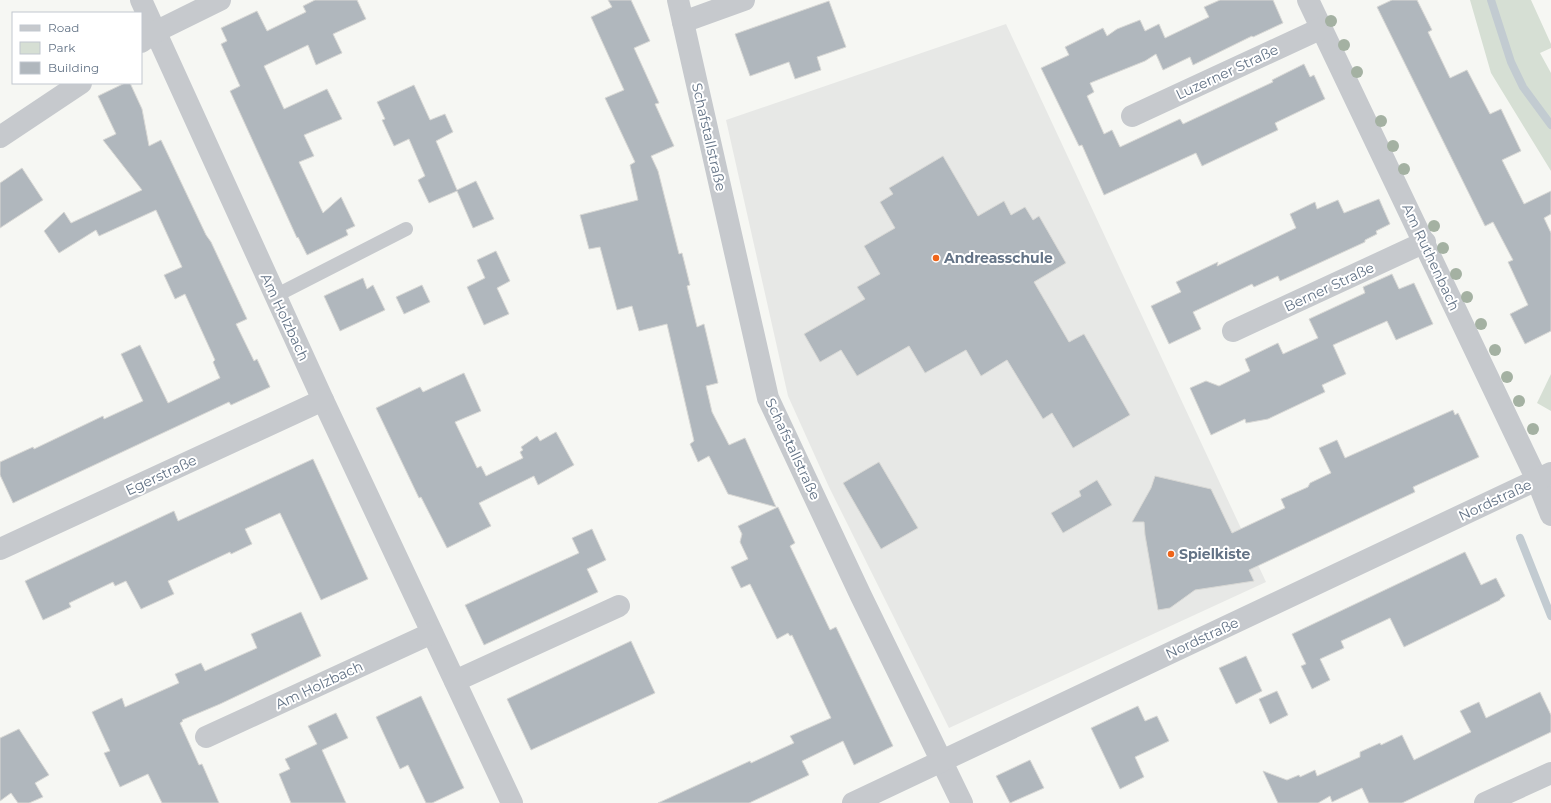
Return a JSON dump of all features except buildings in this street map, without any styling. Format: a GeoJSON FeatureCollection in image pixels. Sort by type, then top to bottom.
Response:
{"type":"FeatureCollection","features":[{"type":"Feature","properties":{"kind":"street","name":"Am Holzbach"},"geometry":{"type":"LineString","coordinates":[[141,0],[148,37],[275,296],[512,803]]}},
{"type":"Feature","properties":{"kind":"street"},"geometry":{"type":"LineString","coordinates":[[148,37],[220,0]]}},
{"type":"Feature","properties":{"kind":"street","name":"Schafstallstraße"},"geometry":{"type":"LineString","coordinates":[[678,0],[768,398],[941,762],[962,803]]}},
{"type":"Feature","properties":{"kind":"street"},"geometry":{"type":"LineString","coordinates":[[683,22],[744,0]]}},
{"type":"Feature","properties":{"kind":"street","name":"Am Ruthenbach"},"geometry":{"type":"LineString","coordinates":[[1308,0],[1425,242],[1544,476],[1551,515]]}},
{"type":"Feature","properties":{"kind":"street","name":"Luzerner Straße"},"geometry":{"type":"LineString","coordinates":[[1132,116],[1322,28]]}},
{"type":"Feature","properties":{"kind":"street"},"geometry":{"type":"LineString","coordinates":[[0,137],[80,84]]}},
{"type":"Feature","properties":{"kind":"street","name":"Berner Straße"},"geometry":{"type":"LineString","coordinates":[[1233,331],[1425,242]]}},
{"type":"Feature","properties":{"kind":"street","name":"Egerstraße"},"geometry":{"type":"LineString","coordinates":[[0,549],[323,400]]}},
{"type":"Feature","properties":{"kind":"street","name":"Nordstraße"},"geometry":{"type":"LineString","coordinates":[[852,803],[1544,476]]}},
{"type":"Feature","properties":{"kind":"street"},"geometry":{"type":"LineString","coordinates":[[454,681],[619,606]]}},
{"type":"Feature","properties":{"kind":"street","name":"Am Holzbach"},"geometry":{"type":"LineString","coordinates":[[206,737],[432,633]]}},
{"type":"Feature","properties":{"kind":"street"},"geometry":{"type":"LineString","coordinates":[[1485,803],[1551,773]]}},
{"type":"Feature","properties":{"kind":"lane"},"geometry":{"type":"LineString","coordinates":[[275,296],[406,230]]}},
{"type":"Feature","properties":{"kind":"shaded area","name":"Andreasschule"},"geometry":{"type":"Polygon","coordinates":[[[1006,24],[1266,582],[949,728],[829,487],[788,396],[726,120],[1006,24]]]}},
{"type":"Feature","properties":{"kind":"green space"},"geometry":{"type":"Polygon","coordinates":[[[1470,0],[1531,0],[1551,44],[1551,48],[1540,53],[1551,73],[1551,171],[1491,73],[1470,0]]]}},
{"type":"Feature","properties":{"kind":"green space"},"geometry":{"type":"Polygon","coordinates":[[[1551,374],[1551,411],[1537,403],[1551,374]]]}},
{"type":"Feature","properties":{"kind":"waterway"},"geometry":{"type":"LineString","coordinates":[[1491,0],[1511,62],[1523,87],[1551,125]]}},
{"type":"Feature","properties":{"kind":"waterway"},"geometry":{"type":"LineString","coordinates":[[1520,538],[1551,616]]}},
{"type":"Feature","properties":{"kind":"place","name":"Andreasschule"},"geometry":{"type":"Point","coordinates":[936,258]}},
{"type":"Feature","properties":{"kind":"place","name":"Spielkiste"},"geometry":{"type":"Point","coordinates":[1171,554]}}]}
